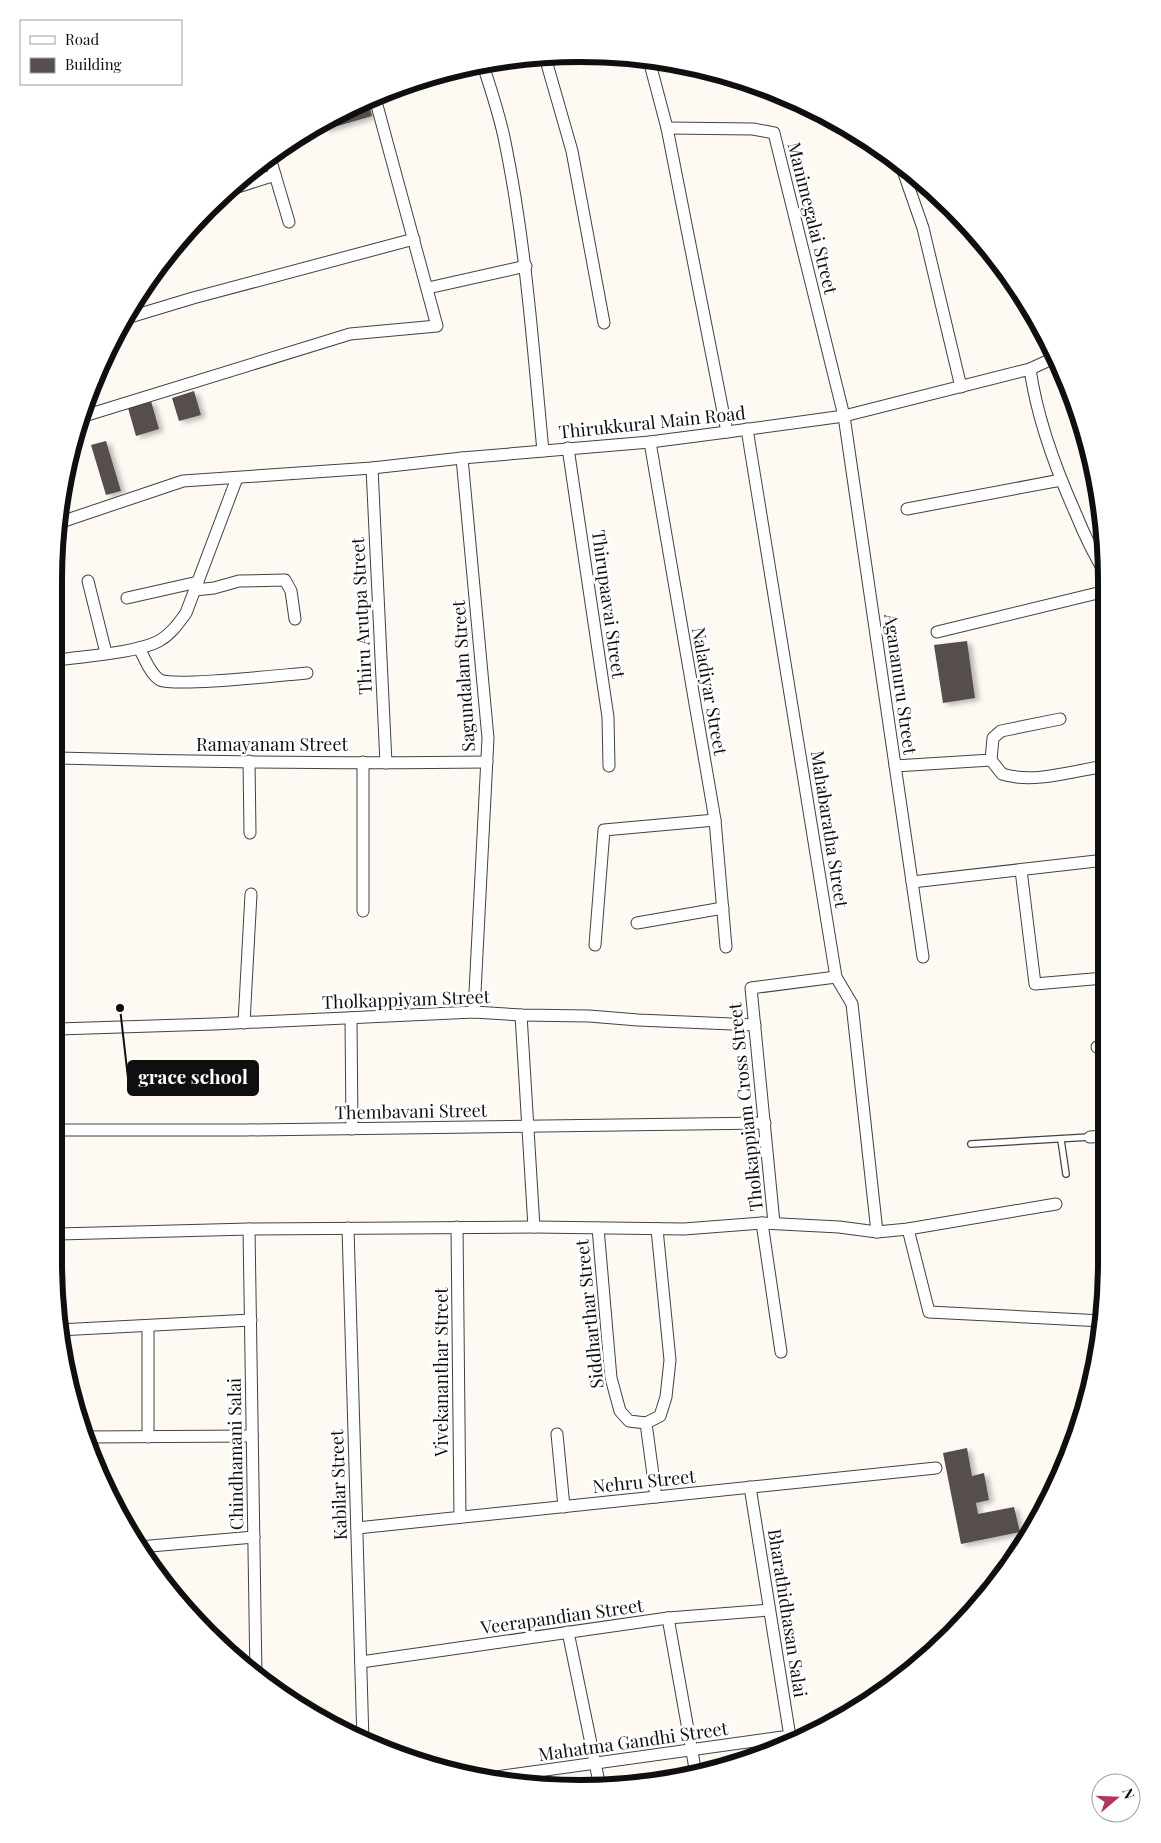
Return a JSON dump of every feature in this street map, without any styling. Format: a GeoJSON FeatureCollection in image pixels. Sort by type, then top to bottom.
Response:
{"type":"FeatureCollection","features":[{"type":"Feature","properties":{"kind":"street"},"geometry":{"type":"LineString","coordinates":[[547,64],[572,151],[604,323]]}},
{"type":"Feature","properties":{"kind":"street"},"geometry":{"type":"LineString","coordinates":[[651,67],[667,128],[728,432]]}},
{"type":"Feature","properties":{"kind":"street"},"geometry":{"type":"LineString","coordinates":[[486,71],[505,140],[520,223],[526,266],[543,451]]}},
{"type":"Feature","properties":{"kind":"street"},"geometry":{"type":"LineString","coordinates":[[90,414],[350,334],[437,326],[377,104]]}},
{"type":"Feature","properties":{"kind":"street","name":"Manimegalai Street"},"geometry":{"type":"LineString","coordinates":[[667,128],[752,129],[774,133],[844,416]]}},
{"type":"Feature","properties":{"kind":"street"},"geometry":{"type":"LineString","coordinates":[[272,165],[289,222]]}},
{"type":"Feature","properties":{"kind":"street"},"geometry":{"type":"LineString","coordinates":[[248,184],[275,175]]}},
{"type":"Feature","properties":{"kind":"street"},"geometry":{"type":"LineString","coordinates":[[905,178],[923,228],[961,386]]}},
{"type":"Feature","properties":{"kind":"street"},"geometry":{"type":"LineString","coordinates":[[136,315],[193,298],[414,239]]}},
{"type":"Feature","properties":{"kind":"street"},"geometry":{"type":"LineString","coordinates":[[428,288],[526,266]]}},
{"type":"Feature","properties":{"kind":"street","name":"Thirukkural Main Road"},"geometry":{"type":"LineString","coordinates":[[66,520],[183,481],[372,468],[568,448],[650,442],[844,416],[1030,369],[1049,360]]}},
{"type":"Feature","properties":{"kind":"street"},"geometry":{"type":"LineString","coordinates":[[1030,369],[1034,393],[1061,480],[1097,561]]}},
{"type":"Feature","properties":{"kind":"street","name":"Agananuru Street"},"geometry":{"type":"LineString","coordinates":[[844,416],[922,957]]}},
{"type":"Feature","properties":{"kind":"street","name":"Mahabaratha Street"},"geometry":{"type":"LineString","coordinates":[[747,429],[836,977],[852,1004],[877,1232]]}},
{"type":"Feature","properties":{"kind":"street","name":"Naladiyar Street"},"geometry":{"type":"LineString","coordinates":[[650,442],[715,820],[726,946]]}},
{"type":"Feature","properties":{"kind":"street","name":"Thirupaavai Street"},"geometry":{"type":"LineString","coordinates":[[568,448],[608,717],[609,766]]}},
{"type":"Feature","properties":{"kind":"street","name":"Sagundalam Street"},"geometry":{"type":"LineString","coordinates":[[462,458],[488,738],[474,1012]]}},
{"type":"Feature","properties":{"kind":"street","name":"Thiru Arutpa Street"},"geometry":{"type":"LineString","coordinates":[[372,468],[386,763]]}},
{"type":"Feature","properties":{"kind":"street"},"geometry":{"type":"LineString","coordinates":[[62,659],[139,648],[159,641],[175,629],[186,613],[237,478]]}},
{"type":"Feature","properties":{"kind":"street"},"geometry":{"type":"LineString","coordinates":[[907,509],[1061,480]]}},
{"type":"Feature","properties":{"kind":"street"},"geometry":{"type":"LineString","coordinates":[[127,598],[197,586],[214,588],[239,580],[285,580],[291,591],[295,619]]}},
{"type":"Feature","properties":{"kind":"street"},"geometry":{"type":"LineString","coordinates":[[88,581],[106,653]]}},
{"type":"Feature","properties":{"kind":"street"},"geometry":{"type":"LineString","coordinates":[[936,632],[1098,593]]}},
{"type":"Feature","properties":{"kind":"street"},"geometry":{"type":"LineString","coordinates":[[139,648],[153,673],[161,680],[182,682],[307,674]]}},
{"type":"Feature","properties":{"kind":"street"},"geometry":{"type":"LineString","coordinates":[[1060,719],[1001,731],[993,738],[991,760],[1002,774],[1020,777],[1039,777],[1098,767]]}},
{"type":"Feature","properties":{"kind":"street","name":"Ramayanam Street"},"geometry":{"type":"LineString","coordinates":[[62,758],[173,762],[487,762]]}},
{"type":"Feature","properties":{"kind":"street"},"geometry":{"type":"LineString","coordinates":[[895,766],[991,760]]}},
{"type":"Feature","properties":{"kind":"street"},"geometry":{"type":"LineString","coordinates":[[249,761],[250,833]]}},
{"type":"Feature","properties":{"kind":"street"},"geometry":{"type":"LineString","coordinates":[[363,762],[363,911]]}},
{"type":"Feature","properties":{"kind":"street"},"geometry":{"type":"LineString","coordinates":[[595,945],[604,830],[715,820]]}},
{"type":"Feature","properties":{"kind":"street"},"geometry":{"type":"LineString","coordinates":[[912,882],[1098,861]]}},
{"type":"Feature","properties":{"kind":"street"},"geometry":{"type":"LineString","coordinates":[[1021,870],[1035,984],[1098,979]]}},
{"type":"Feature","properties":{"kind":"street"},"geometry":{"type":"LineString","coordinates":[[244,1022],[251,894]]}},
{"type":"Feature","properties":{"kind":"street"},"geometry":{"type":"LineString","coordinates":[[637,923],[723,908]]}},
{"type":"Feature","properties":{"kind":"street","name":"Tholkappiam Cross Street"},"geometry":{"type":"LineString","coordinates":[[774,1223],[750,988],[836,977]]}},
{"type":"Feature","properties":{"kind":"street","name":"Tholkappiyam Street"},"geometry":{"type":"LineString","coordinates":[[62,1029],[474,1012],[755,1025]]}},
{"type":"Feature","properties":{"kind":"street"},"geometry":{"type":"LineString","coordinates":[[521,1015],[534,1227]]}},
{"type":"Feature","properties":{"kind":"street"},"geometry":{"type":"LineString","coordinates":[[351,1018],[352,1129]]}},
{"type":"Feature","properties":{"kind":"street","name":"Thembavani Street"},"geometry":{"type":"LineString","coordinates":[[62,1130],[352,1129],[765,1123]]}},
{"type":"Feature","properties":{"kind":"street"},"geometry":{"type":"LineString","coordinates":[[1090,1137],[1098,1136]]}},
{"type":"Feature","properties":{"kind":"street"},"geometry":{"type":"LineString","coordinates":[[62,1234],[249,1229],[457,1227],[684,1229],[762,1223],[839,1227],[877,1232],[908,1229],[1056,1204]]}},
{"type":"Feature","properties":{"kind":"street"},"geometry":{"type":"LineString","coordinates":[[762,1223],[780,1352]]}},
{"type":"Feature","properties":{"kind":"street","name":"Vivekananthar Street"},"geometry":{"type":"LineString","coordinates":[[457,1227],[460,1517]]}},
{"type":"Feature","properties":{"kind":"street","name":"Kabilar Street"},"geometry":{"type":"LineString","coordinates":[[348,1228],[363,1732]]}},
{"type":"Feature","properties":{"kind":"street","name":"Siddharthar Street"},"geometry":{"type":"LineString","coordinates":[[598,1228],[611,1378],[620,1411],[629,1421],[646,1423]]}},
{"type":"Feature","properties":{"kind":"street","name":"Chindhamani Salai"},"geometry":{"type":"LineString","coordinates":[[249,1229],[256,1666]]}},
{"type":"Feature","properties":{"kind":"street"},"geometry":{"type":"LineString","coordinates":[[656,1498],[646,1423],[660,1416],[666,1397],[670,1360],[657,1229]]}},
{"type":"Feature","properties":{"kind":"street"},"geometry":{"type":"LineString","coordinates":[[908,1229],[929,1312],[1095,1321]]}},
{"type":"Feature","properties":{"kind":"street"},"geometry":{"type":"LineString","coordinates":[[67,1330],[251,1320]]}},
{"type":"Feature","properties":{"kind":"street"},"geometry":{"type":"LineString","coordinates":[[148,1326],[148,1437]]}},
{"type":"Feature","properties":{"kind":"street"},"geometry":{"type":"LineString","coordinates":[[557,1434],[564,1507]]}},
{"type":"Feature","properties":{"kind":"street"},"geometry":{"type":"LineString","coordinates":[[93,1437],[252,1436]]}},
{"type":"Feature","properties":{"kind":"street","name":"Nehru Street"},"geometry":{"type":"LineString","coordinates":[[357,1528],[936,1468]]}},
{"type":"Feature","properties":{"kind":"street","name":"Bharathidhasan Salai"},"geometry":{"type":"LineString","coordinates":[[750,1488],[790,1736]]}},
{"type":"Feature","properties":{"kind":"street"},"geometry":{"type":"LineString","coordinates":[[148,1546],[254,1536]]}},
{"type":"Feature","properties":{"kind":"street","name":"Veerapandian Street"},"geometry":{"type":"LineString","coordinates":[[361,1662],[668,1618],[769,1610]]}},
{"type":"Feature","properties":{"kind":"street"},"geometry":{"type":"LineString","coordinates":[[668,1618],[695,1768]]}},
{"type":"Feature","properties":{"kind":"street"},"geometry":{"type":"LineString","coordinates":[[568,1632],[599,1779]]}},
{"type":"Feature","properties":{"kind":"street","name":"Mahatma Gandhi Street"},"geometry":{"type":"LineString","coordinates":[[511,1776],[691,1750],[778,1741]]}},
{"type":"Feature","properties":{"kind":"lane"},"geometry":{"type":"LineString","coordinates":[[971,1144],[1090,1137]]}},
{"type":"Feature","properties":{"kind":"lane"},"geometry":{"type":"LineString","coordinates":[[1061,1140],[1066,1174]]}},
{"type":"Feature","properties":{"kind":"building"},"geometry":{"type":"Polygon","coordinates":[[[370,108],[372,116],[327,129],[370,108]]]}},
{"type":"Feature","properties":{"kind":"building"},"geometry":{"type":"Polygon","coordinates":[[[194,391],[201,415],[179,421],[172,398],[194,391]]]}},
{"type":"Feature","properties":{"kind":"building"},"geometry":{"type":"Polygon","coordinates":[[[151,401],[159,429],[136,436],[128,408],[151,401]]]}},
{"type":"Feature","properties":{"kind":"building"},"geometry":{"type":"Polygon","coordinates":[[[106,441],[121,491],[106,495],[91,445],[106,441]]]}},
{"type":"Feature","properties":{"kind":"building"},"geometry":{"type":"Polygon","coordinates":[[[967,641],[975,698],[943,703],[934,645],[967,641]]]}},
{"type":"Feature","properties":{"kind":"building"},"geometry":{"type":"Polygon","coordinates":[[[967,1448],[972,1476],[984,1473],[989,1500],[976,1503],[978,1514],[1014,1507],[1020,1532],[961,1544],[943,1453],[967,1448]]]}},
{"type":"Feature","properties":{"kind":"place","name":"grace school"},"geometry":{"type":"Point","coordinates":[120,1008]}}]}
